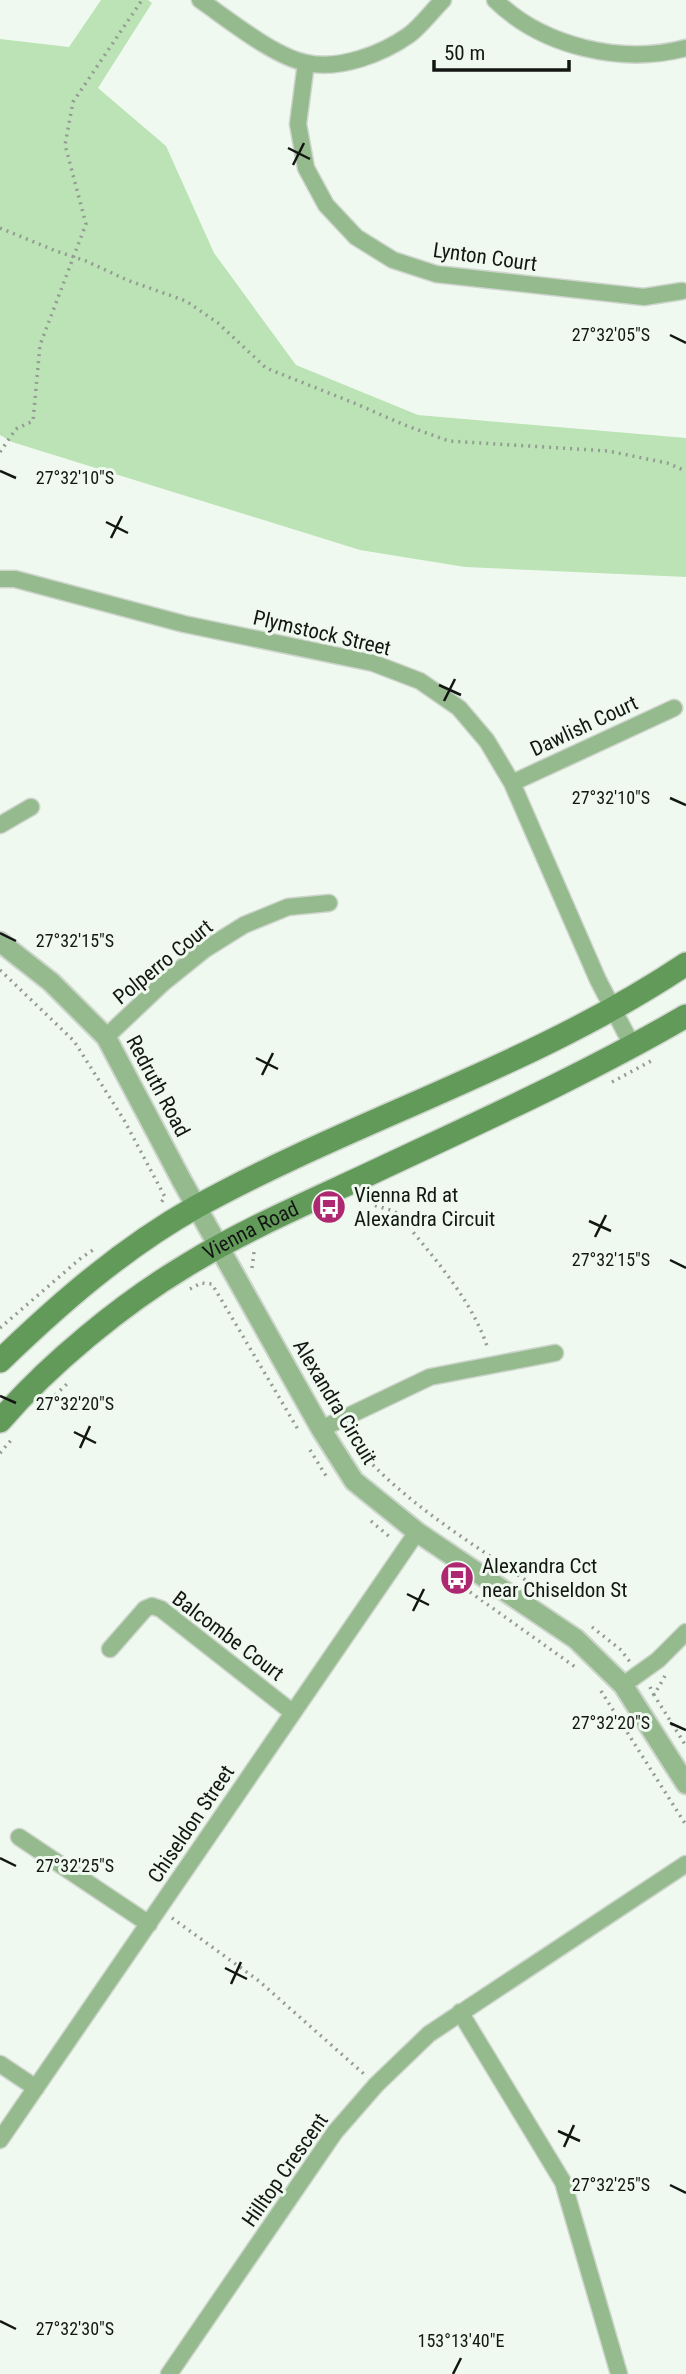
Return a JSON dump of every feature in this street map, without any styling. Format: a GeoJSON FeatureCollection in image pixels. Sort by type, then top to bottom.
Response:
{"type":"FeatureCollection","features":[{"type":"Feature","properties":{"kind":"main road"},"geometry":{"type":"LineString","coordinates":[[0,1361],[88,1280],[197,1207],[614,1008],[686,964]]}},
{"type":"Feature","properties":{"kind":"main road","name":"Vienna Road"},"geometry":{"type":"LineString","coordinates":[[8,1428],[54,1367],[147,1292],[219,1247],[594,1068],[686,1016]]}},
{"type":"Feature","properties":{"kind":"street"},"geometry":{"type":"LineString","coordinates":[[200,0],[279,52],[306,63],[332,64],[377,54],[411,34],[443,0]]}},
{"type":"Feature","properties":{"kind":"street"},"geometry":{"type":"LineString","coordinates":[[495,0],[507,12],[566,45],[626,54],[686,48]]}},
{"type":"Feature","properties":{"kind":"street","name":"Lynton Court"},"geometry":{"type":"LineString","coordinates":[[306,63],[298,124],[306,168],[326,205],[356,237],[393,260],[436,274],[644,297],[682,291]]}},
{"type":"Feature","properties":{"kind":"street","name":"Plymstock Street"},"geometry":{"type":"LineString","coordinates":[[0,579],[15,579],[184,624],[373,663],[420,681],[459,708],[486,741],[512,783],[598,980],[633,1047]]}},
{"type":"Feature","properties":{"kind":"street","name":"Dawlish Court"},"geometry":{"type":"LineString","coordinates":[[512,783],[674,708]]}},
{"type":"Feature","properties":{"kind":"street"},"geometry":{"type":"LineString","coordinates":[[0,825],[31,807]]}},
{"type":"Feature","properties":{"kind":"street","name":"Polperro Court"},"geometry":{"type":"LineString","coordinates":[[106,1037],[173,975],[204,950],[244,925],[288,907],[329,903]]}},
{"type":"Feature","properties":{"kind":"street","name":"Redruth Road"},"geometry":{"type":"LineString","coordinates":[[0,942],[51,982],[106,1037],[197,1207]]}},
{"type":"Feature","properties":{"kind":"street","name":"Alexandra Circuit"},"geometry":{"type":"LineString","coordinates":[[197,1207],[321,1429],[354,1481],[417,1532],[576,1639],[623,1685],[686,1784]]}},
{"type":"Feature","properties":{"kind":"street"},"geometry":{"type":"LineString","coordinates":[[321,1429],[430,1377],[555,1353]]}},
{"type":"Feature","properties":{"kind":"street","name":"Chiseldon Street"},"geometry":{"type":"LineString","coordinates":[[0,2140],[417,1532]]}},
{"type":"Feature","properties":{"kind":"street","name":"Balcombe Court"},"geometry":{"type":"LineString","coordinates":[[110,1649],[145,1609],[152,1606],[161,1609],[292,1712]]}},
{"type":"Feature","properties":{"kind":"street"},"geometry":{"type":"LineString","coordinates":[[623,1685],[658,1660],[686,1632]]}},
{"type":"Feature","properties":{"kind":"street"},"geometry":{"type":"LineString","coordinates":[[19,1837],[149,1924]]}},
{"type":"Feature","properties":{"kind":"street","name":"Hilltop Crescent"},"geometry":{"type":"LineString","coordinates":[[169,2374],[335,2132],[376,2085],[429,2034],[686,1864]]}},
{"type":"Feature","properties":{"kind":"street"},"geometry":{"type":"LineString","coordinates":[[460,2012],[564,2182],[619,2374]]}},
{"type":"Feature","properties":{"kind":"street"},"geometry":{"type":"LineString","coordinates":[[0,2064],[36,2088]]}},
{"type":"Feature","properties":{"kind":"path"},"geometry":{"type":"LineString","coordinates":[[0,452],[16,429],[33,421],[40,345],[86,224],[65,145],[74,102],[142,0]]}},
{"type":"Feature","properties":{"kind":"path"},"geometry":{"type":"LineString","coordinates":[[0,228],[186,301],[218,323],[265,368],[449,441],[608,451],[667,463],[686,471]]}},
{"type":"Feature","properties":{"kind":"path"},"geometry":{"type":"LineString","coordinates":[[0,970],[74,1041],[124,1120],[165,1197],[155,1209]]}},
{"type":"Feature","properties":{"kind":"path"},"geometry":{"type":"LineString","coordinates":[[609,1083],[655,1059]]}},
{"type":"Feature","properties":{"kind":"path"},"geometry":{"type":"LineString","coordinates":[[354,1201],[375,1192]]}},
{"type":"Feature","properties":{"kind":"path"},"geometry":{"type":"LineString","coordinates":[[363,1197],[373,1205],[394,1211],[400,1216],[443,1269],[482,1330],[492,1364]]}},
{"type":"Feature","properties":{"kind":"path"},"geometry":{"type":"LineString","coordinates":[[252,1269],[253,1253],[261,1245]]}},
{"type":"Feature","properties":{"kind":"path"},"geometry":{"type":"LineString","coordinates":[[181,1294],[201,1283]]}},
{"type":"Feature","properties":{"kind":"path"},"geometry":{"type":"LineString","coordinates":[[44,1406],[72,1380]]}},
{"type":"Feature","properties":{"kind":"path"},"geometry":{"type":"LineString","coordinates":[[0,1453],[8,1428]]}},
{"type":"Feature","properties":{"kind":"path"},"geometry":{"type":"LineString","coordinates":[[349,1435],[378,1469],[431,1514],[544,1593]]}},
{"type":"Feature","properties":{"kind":"path"},"geometry":{"type":"LineString","coordinates":[[590,1625],[627,1657]]}},
{"type":"Feature","properties":{"kind":"path"},"geometry":{"type":"LineString","coordinates":[[654,1695],[666,1675]]}},
{"type":"Feature","properties":{"kind":"path"},"geometry":{"type":"LineString","coordinates":[[649,1686],[686,1745]]}},
{"type":"Feature","properties":{"kind":"path"},"geometry":{"type":"LineString","coordinates":[[159,1908],[259,1981],[376,2085]]}},
{"type":"Feature","properties":{"kind":"green space"},"geometry":{"type":"Polygon","coordinates":[[[101,0],[148,0],[152,3],[98,88],[166,146],[214,253],[296,365],[418,415],[686,438],[686,577],[465,567],[360,550],[12,442],[0,435],[0,39],[69,47],[101,0]]]}},
{"type":"Feature","properties":{"kind":"place","name":"Vienna Rd at Alexandra Circuit"},"geometry":{"type":"Point","coordinates":[329,1207]}},
{"type":"Feature","properties":{"kind":"place","name":"Alexandra Cct near Chiseldon St"},"geometry":{"type":"Point","coordinates":[457,1578]}}]}
